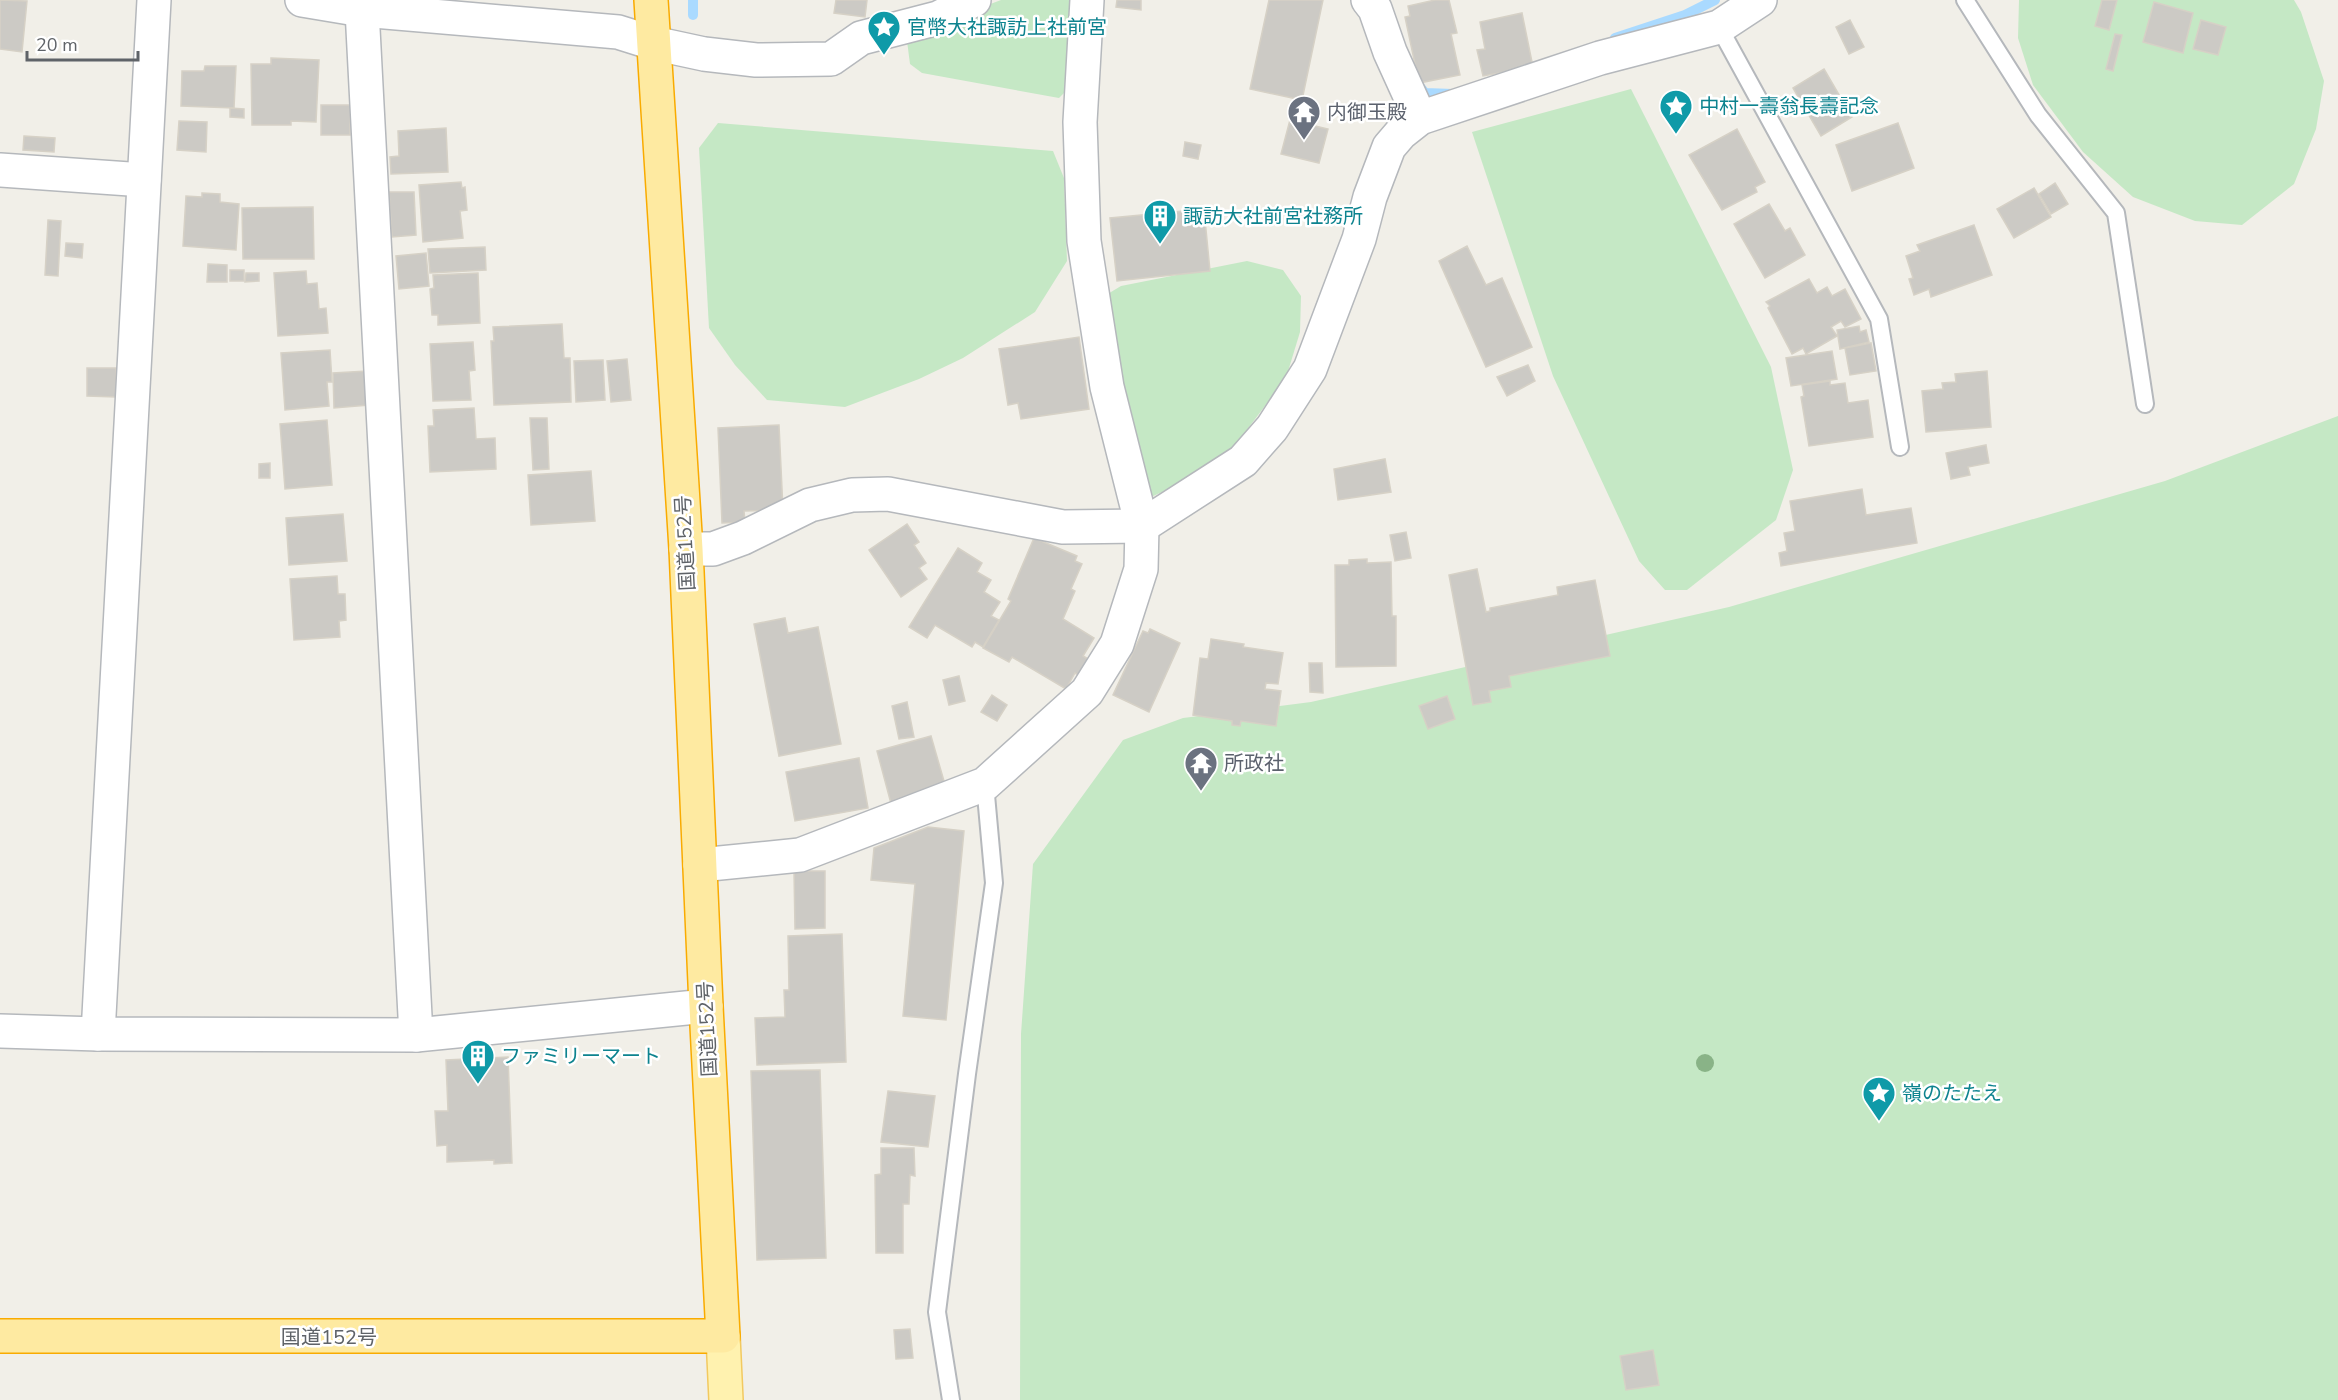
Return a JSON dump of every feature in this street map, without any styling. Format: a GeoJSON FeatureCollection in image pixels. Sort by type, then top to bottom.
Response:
{"type":"FeatureCollection","features":[{"type":"Feature","properties":{"kind":"highway","name":"国道152号"},"geometry":{"type":"LineString","coordinates":[[0,1336],[723,1336],[686,549],[651,0]]}},
{"type":"Feature","properties":{"kind":"main road"},"geometry":{"type":"LineString","coordinates":[[723,1336],[726,1400]]}},
{"type":"Feature","properties":{"kind":"street"},"geometry":{"type":"LineString","coordinates":[[98,1034],[154,0]]}},
{"type":"Feature","properties":{"kind":"street"},"geometry":{"type":"LineString","coordinates":[[302,0],[362,10],[618,32],[653,43],[704,54],[756,60],[831,59],[861,38],[938,18],[974,0]]}},
{"type":"Feature","properties":{"kind":"street"},"geometry":{"type":"LineString","coordinates":[[700,865],[800,855],[985,784],[1087,692],[1117,644],[1141,569],[1142,526],[1107,387],[1084,241],[1080,122],[1088,0]]}},
{"type":"Feature","properties":{"kind":"street"},"geometry":{"type":"LineString","coordinates":[[1368,0],[1375,9],[1390,52],[1420,118]]}},
{"type":"Feature","properties":{"kind":"street"},"geometry":{"type":"LineString","coordinates":[[686,549],[713,549],[744,538],[810,506],[852,495],[888,494],[1063,527],[1142,526],[1242,460],[1272,428],[1310,369],[1359,239],[1370,197],[1389,147],[1401,133],[1420,118],[1600,58],[1719,27],[1760,0]]}},
{"type":"Feature","properties":{"kind":"street"},"geometry":{"type":"LineString","coordinates":[[362,10],[416,1035]]}},
{"type":"Feature","properties":{"kind":"street"},"geometry":{"type":"LineString","coordinates":[[0,170],[144,180]]}},
{"type":"Feature","properties":{"kind":"street"},"geometry":{"type":"LineString","coordinates":[[0,1031],[98,1034],[416,1035],[706,1006]]}},
{"type":"Feature","properties":{"kind":"lane"},"geometry":{"type":"LineString","coordinates":[[1965,0],[2038,115],[2116,213],[2145,404]]}},
{"type":"Feature","properties":{"kind":"lane"},"geometry":{"type":"LineString","coordinates":[[1719,27],[1879,319],[1900,447]]}},
{"type":"Feature","properties":{"kind":"lane"},"geometry":{"type":"LineString","coordinates":[[951,1400],[937,1312],[994,884],[985,784]]}},
{"type":"Feature","properties":{"kind":"green space"},"geometry":{"type":"Polygon","coordinates":[[[1001,0],[1078,0],[1070,87],[1059,98],[922,73],[910,64],[907,41],[917,32],[1001,0]]]}},
{"type":"Feature","properties":{"kind":"green space"},"geometry":{"type":"Polygon","coordinates":[[[2019,0],[2294,0],[2301,12],[2324,81],[2316,129],[2294,184],[2242,225],[2195,221],[2133,197],[2083,152],[2033,85],[2018,38],[2019,0]]]}},
{"type":"Feature","properties":{"kind":"green space"},"geometry":{"type":"Polygon","coordinates":[[[1631,89],[1771,367],[1793,470],[1776,520],[1687,590],[1665,590],[1639,561],[1553,376],[1472,132],[1631,89]]]}},
{"type":"Feature","properties":{"kind":"green space"},"geometry":{"type":"Polygon","coordinates":[[[718,123],[1053,151],[1064,178],[1067,261],[1035,312],[963,358],[919,379],[845,407],[767,400],[735,365],[709,328],[699,148],[718,123]]]}},
{"type":"Feature","properties":{"kind":"green space"},"geometry":{"type":"Polygon","coordinates":[[[1247,261],[1283,270],[1301,296],[1300,332],[1286,378],[1234,447],[1196,476],[1147,499],[1138,486],[1106,295],[1121,286],[1247,261]]]}},
{"type":"Feature","properties":{"kind":"green space"},"geometry":{"type":"Polygon","coordinates":[[[2338,416],[2338,1400],[1020,1400],[1021,1034],[1033,864],[1123,740],[1183,718],[1311,702],[1729,607],[2165,481],[2338,416]]]}},
{"type":"Feature","properties":{"kind":"building"},"geometry":{"type":"Polygon","coordinates":[[[0,0],[27,1],[22,52],[0,49],[0,0]]]}},
{"type":"Feature","properties":{"kind":"building"},"geometry":{"type":"Polygon","coordinates":[[[836,0],[867,0],[865,17],[834,13],[836,0]]]}},
{"type":"Feature","properties":{"kind":"building"},"geometry":{"type":"Polygon","coordinates":[[[1117,0],[1141,0],[1141,10],[1116,7],[1117,0]]]}},
{"type":"Feature","properties":{"kind":"building"},"geometry":{"type":"Polygon","coordinates":[[[1269,0],[1323,0],[1302,100],[1250,89],[1269,0]]]}},
{"type":"Feature","properties":{"kind":"building"},"geometry":{"type":"Polygon","coordinates":[[[1435,0],[1449,0],[1457,33],[1451,34],[1460,75],[1419,83],[1405,17],[1410,16],[1408,6],[1435,0]]]}},
{"type":"Feature","properties":{"kind":"building"},"geometry":{"type":"Polygon","coordinates":[[[2102,0],[2117,0],[2109,30],[2095,26],[2102,0]]]}},
{"type":"Feature","properties":{"kind":"building"},"geometry":{"type":"Polygon","coordinates":[[[2154,2],[2193,13],[2183,53],[2143,42],[2154,2]]]}},
{"type":"Feature","properties":{"kind":"building"},"geometry":{"type":"Polygon","coordinates":[[[1522,13],[1533,67],[1483,76],[1477,50],[1485,49],[1480,22],[1522,13]]]}},
{"type":"Feature","properties":{"kind":"building"},"geometry":{"type":"Polygon","coordinates":[[[1850,20],[1864,47],[1849,54],[1836,27],[1850,20]]]}},
{"type":"Feature","properties":{"kind":"building"},"geometry":{"type":"Polygon","coordinates":[[[2201,20],[2226,27],[2218,55],[2193,49],[2201,20]]]}},
{"type":"Feature","properties":{"kind":"building"},"geometry":{"type":"Polygon","coordinates":[[[2115,34],[2122,35],[2113,71],[2106,69],[2115,34]]]}},
{"type":"Feature","properties":{"kind":"building"},"geometry":{"type":"Polygon","coordinates":[[[271,58],[319,60],[316,122],[291,121],[291,125],[252,125],[251,64],[271,64],[271,58]]]}},
{"type":"Feature","properties":{"kind":"building"},"geometry":{"type":"Polygon","coordinates":[[[205,66],[236,66],[234,108],[181,106],[182,71],[204,71],[205,66]]]}},
{"type":"Feature","properties":{"kind":"building"},"geometry":{"type":"Polygon","coordinates":[[[1824,69],[1852,117],[1821,136],[1793,88],[1824,69]]]}},
{"type":"Feature","properties":{"kind":"building"},"geometry":{"type":"Polygon","coordinates":[[[321,105],[350,105],[350,135],[321,135],[321,105]]]}},
{"type":"Feature","properties":{"kind":"building"},"geometry":{"type":"Polygon","coordinates":[[[230,108],[244,109],[244,118],[230,117],[230,108]]]}},
{"type":"Feature","properties":{"kind":"building","name":"内御玉殿"},"geometry":{"type":"Polygon","coordinates":[[[1290,120],[1328,129],[1319,163],[1281,154],[1290,120]]]}},
{"type":"Feature","properties":{"kind":"building"},"geometry":{"type":"Polygon","coordinates":[[[179,121],[207,122],[206,152],[177,150],[179,121]]]}},
{"type":"Feature","properties":{"kind":"building"},"geometry":{"type":"Polygon","coordinates":[[[1898,123],[1914,168],[1852,191],[1836,145],[1898,123]]]}},
{"type":"Feature","properties":{"kind":"building"},"geometry":{"type":"Polygon","coordinates":[[[446,128],[448,172],[391,174],[390,157],[399,156],[398,131],[446,128]]]}},
{"type":"Feature","properties":{"kind":"building"},"geometry":{"type":"Polygon","coordinates":[[[1737,129],[1765,182],[1755,187],[1757,192],[1722,210],[1689,155],[1737,129]]]}},
{"type":"Feature","properties":{"kind":"building"},"geometry":{"type":"Polygon","coordinates":[[[24,136],[55,138],[54,152],[23,150],[24,136]]]}},
{"type":"Feature","properties":{"kind":"building"},"geometry":{"type":"Polygon","coordinates":[[[1185,142],[1201,145],[1198,159],[1183,156],[1185,142]]]}},
{"type":"Feature","properties":{"kind":"building"},"geometry":{"type":"Polygon","coordinates":[[[461,182],[462,188],[465,187],[467,210],[460,211],[463,238],[423,242],[419,185],[461,182]]]}},
{"type":"Feature","properties":{"kind":"building"},"geometry":{"type":"Polygon","coordinates":[[[2055,183],[2068,204],[2051,214],[2039,194],[2055,183]]]}},
{"type":"Feature","properties":{"kind":"building"},"geometry":{"type":"Polygon","coordinates":[[[2034,188],[2051,217],[2014,238],[1997,209],[2034,188]]]}},
{"type":"Feature","properties":{"kind":"building"},"geometry":{"type":"Polygon","coordinates":[[[389,192],[414,192],[416,235],[392,237],[389,192]]]}},
{"type":"Feature","properties":{"kind":"building"},"geometry":{"type":"Polygon","coordinates":[[[202,193],[220,194],[220,202],[239,204],[236,250],[183,246],[186,196],[202,197],[202,193]]]}},
{"type":"Feature","properties":{"kind":"building"},"geometry":{"type":"Polygon","coordinates":[[[1769,204],[1785,231],[1790,228],[1805,255],[1765,278],[1734,224],[1769,204]]]}},
{"type":"Feature","properties":{"kind":"building"},"geometry":{"type":"Polygon","coordinates":[[[313,207],[314,259],[243,259],[242,208],[313,207]]]}},
{"type":"Feature","properties":{"kind":"building","name":"諏訪大社前宮社務所"},"geometry":{"type":"Polygon","coordinates":[[[1204,209],[1210,271],[1117,281],[1110,218],[1204,209]]]}},
{"type":"Feature","properties":{"kind":"building"},"geometry":{"type":"Polygon","coordinates":[[[48,220],[61,221],[58,276],[45,275],[48,220]]]}},
{"type":"Feature","properties":{"kind":"building"},"geometry":{"type":"Polygon","coordinates":[[[1974,225],[1992,275],[1931,297],[1929,289],[1914,295],[1909,279],[1913,278],[1906,256],[1920,251],[1917,245],[1974,225]]]}},
{"type":"Feature","properties":{"kind":"building"},"geometry":{"type":"Polygon","coordinates":[[[66,243],[83,244],[82,258],[65,256],[66,243]]]}},
{"type":"Feature","properties":{"kind":"building"},"geometry":{"type":"Polygon","coordinates":[[[1467,246],[1486,285],[1502,278],[1532,347],[1486,367],[1439,261],[1467,246]]]}},
{"type":"Feature","properties":{"kind":"building"},"geometry":{"type":"Polygon","coordinates":[[[485,247],[486,270],[430,273],[428,249],[485,247]]]}},
{"type":"Feature","properties":{"kind":"building"},"geometry":{"type":"Polygon","coordinates":[[[426,253],[429,286],[399,289],[396,256],[426,253]]]}},
{"type":"Feature","properties":{"kind":"building"},"geometry":{"type":"Polygon","coordinates":[[[208,264],[227,265],[227,282],[207,282],[208,264]]]}},
{"type":"Feature","properties":{"kind":"building"},"geometry":{"type":"Polygon","coordinates":[[[230,270],[244,270],[244,281],[230,281],[230,270]]]}},
{"type":"Feature","properties":{"kind":"building"},"geometry":{"type":"Polygon","coordinates":[[[306,271],[307,284],[317,283],[319,309],[326,308],[328,333],[278,336],[274,273],[306,271]]]}},
{"type":"Feature","properties":{"kind":"building"},"geometry":{"type":"Polygon","coordinates":[[[246,273],[259,273],[259,281],[245,282],[246,273]]]}},
{"type":"Feature","properties":{"kind":"building"},"geometry":{"type":"Polygon","coordinates":[[[478,273],[480,323],[438,325],[438,315],[432,315],[430,289],[434,288],[433,275],[478,273]]]}},
{"type":"Feature","properties":{"kind":"building"},"geometry":{"type":"Polygon","coordinates":[[[1809,279],[1817,293],[1827,287],[1832,296],[1845,289],[1861,319],[1845,327],[1841,321],[1831,327],[1837,336],[1806,354],[1803,348],[1792,354],[1766,302],[1809,279]]]}},
{"type":"Feature","properties":{"kind":"building"},"geometry":{"type":"Polygon","coordinates":[[[562,324],[564,358],[570,358],[571,402],[494,405],[491,341],[494,341],[493,327],[562,324]]]}},
{"type":"Feature","properties":{"kind":"building"},"geometry":{"type":"Polygon","coordinates":[[[1859,326],[1860,332],[1866,330],[1869,342],[1840,349],[1837,330],[1859,326]]]}},
{"type":"Feature","properties":{"kind":"building"},"geometry":{"type":"Polygon","coordinates":[[[1079,337],[1089,409],[1021,419],[1018,403],[1008,405],[999,349],[1079,337]]]}},
{"type":"Feature","properties":{"kind":"building"},"geometry":{"type":"Polygon","coordinates":[[[473,342],[475,370],[469,371],[471,400],[433,401],[430,344],[473,342]]]}},
{"type":"Feature","properties":{"kind":"building"},"geometry":{"type":"Polygon","coordinates":[[[1871,343],[1876,371],[1850,375],[1845,348],[1871,343]]]}},
{"type":"Feature","properties":{"kind":"building"},"geometry":{"type":"Polygon","coordinates":[[[330,350],[332,382],[327,382],[329,406],[285,410],[281,353],[330,350]]]}},
{"type":"Feature","properties":{"kind":"building"},"geometry":{"type":"Polygon","coordinates":[[[1832,351],[1837,379],[1791,386],[1786,358],[1832,351]]]}},
{"type":"Feature","properties":{"kind":"building"},"geometry":{"type":"Polygon","coordinates":[[[627,359],[631,400],[611,402],[607,361],[627,359]]]}},
{"type":"Feature","properties":{"kind":"building"},"geometry":{"type":"Polygon","coordinates":[[[603,360],[605,400],[576,402],[574,361],[603,360]]]}},
{"type":"Feature","properties":{"kind":"building"},"geometry":{"type":"Polygon","coordinates":[[[1528,365],[1535,381],[1507,396],[1497,377],[1528,365]]]}},
{"type":"Feature","properties":{"kind":"building"},"geometry":{"type":"Polygon","coordinates":[[[87,368],[116,368],[116,397],[87,396],[87,368]]]}},
{"type":"Feature","properties":{"kind":"building"},"geometry":{"type":"Polygon","coordinates":[[[367,371],[369,405],[334,408],[333,373],[367,371]]]}},
{"type":"Feature","properties":{"kind":"building"},"geometry":{"type":"Polygon","coordinates":[[[1987,371],[1991,427],[1926,432],[1922,391],[1943,389],[1942,383],[1956,382],[1955,374],[1987,371]]]}},
{"type":"Feature","properties":{"kind":"building"},"geometry":{"type":"Polygon","coordinates":[[[1830,381],[1830,385],[1845,383],[1848,403],[1868,400],[1873,437],[1809,446],[1801,397],[1804,396],[1802,385],[1830,381]]]}},
{"type":"Feature","properties":{"kind":"building"},"geometry":{"type":"Polygon","coordinates":[[[474,408],[476,439],[495,438],[496,469],[430,472],[428,426],[434,426],[433,410],[474,408]]]}},
{"type":"Feature","properties":{"kind":"building"},"geometry":{"type":"Polygon","coordinates":[[[530,418],[547,418],[549,469],[533,470],[530,418]]]}},
{"type":"Feature","properties":{"kind":"building"},"geometry":{"type":"Polygon","coordinates":[[[327,420],[332,485],[285,489],[280,424],[327,420]]]}},
{"type":"Feature","properties":{"kind":"building"},"geometry":{"type":"Polygon","coordinates":[[[779,425],[783,510],[744,511],[745,522],[722,523],[718,428],[779,425]]]}},
{"type":"Feature","properties":{"kind":"building"},"geometry":{"type":"Polygon","coordinates":[[[1986,445],[1989,463],[1968,467],[1970,475],[1951,479],[1946,453],[1986,445]]]}},
{"type":"Feature","properties":{"kind":"building"},"geometry":{"type":"Polygon","coordinates":[[[1385,459],[1391,492],[1338,500],[1334,469],[1385,459]]]}},
{"type":"Feature","properties":{"kind":"building"},"geometry":{"type":"Polygon","coordinates":[[[270,463],[270,478],[259,478],[259,464],[270,463]]]}},
{"type":"Feature","properties":{"kind":"building"},"geometry":{"type":"Polygon","coordinates":[[[591,471],[595,521],[531,525],[528,475],[591,471]]]}},
{"type":"Feature","properties":{"kind":"building"},"geometry":{"type":"Polygon","coordinates":[[[1862,489],[1866,515],[1911,508],[1917,543],[1781,566],[1779,553],[1787,551],[1784,533],[1795,531],[1790,501],[1862,489]]]}},
{"type":"Feature","properties":{"kind":"building"},"geometry":{"type":"Polygon","coordinates":[[[343,514],[347,561],[289,565],[286,518],[343,514]]]}},
{"type":"Feature","properties":{"kind":"building"},"geometry":{"type":"Polygon","coordinates":[[[907,524],[919,542],[914,545],[926,563],[919,568],[927,579],[901,597],[869,550],[907,524]]]}},
{"type":"Feature","properties":{"kind":"building"},"geometry":{"type":"Polygon","coordinates":[[[1406,532],[1411,558],[1395,561],[1390,535],[1406,532]]]}},
{"type":"Feature","properties":{"kind":"building"},"geometry":{"type":"Polygon","coordinates":[[[1034,538],[1077,556],[1075,561],[1082,564],[1071,589],[1075,591],[1063,619],[1094,638],[1083,656],[1090,660],[1080,676],[1075,673],[1066,689],[1012,657],[1009,662],[983,648],[1011,601],[1008,599],[1034,538]]]}},
{"type":"Feature","properties":{"kind":"building"},"geometry":{"type":"Polygon","coordinates":[[[958,548],[982,563],[977,572],[991,580],[984,592],[1000,602],[991,616],[999,620],[983,647],[975,642],[972,647],[935,625],[927,638],[909,627],[958,548]]]}},
{"type":"Feature","properties":{"kind":"building"},"geometry":{"type":"Polygon","coordinates":[[[1367,559],[1367,563],[1391,562],[1392,616],[1396,616],[1396,666],[1336,667],[1335,565],[1349,565],[1349,560],[1367,559]]]}},
{"type":"Feature","properties":{"kind":"building"},"geometry":{"type":"Polygon","coordinates":[[[1477,569],[1486,612],[1490,611],[1490,608],[1558,595],[1557,587],[1595,580],[1610,656],[1509,676],[1511,687],[1489,691],[1491,702],[1473,705],[1449,575],[1477,569]]]}},
{"type":"Feature","properties":{"kind":"building"},"geometry":{"type":"Polygon","coordinates":[[[337,576],[338,594],[345,594],[346,620],[339,621],[340,637],[294,640],[290,579],[337,576]]]}},
{"type":"Feature","properties":{"kind":"building"},"geometry":{"type":"Polygon","coordinates":[[[785,618],[788,633],[818,627],[841,744],[779,756],[754,624],[785,618]]]}},
{"type":"Feature","properties":{"kind":"building"},"geometry":{"type":"Polygon","coordinates":[[[1150,629],[1180,643],[1149,712],[1113,695],[1143,631],[1148,633],[1150,629]]]}},
{"type":"Feature","properties":{"kind":"building"},"geometry":{"type":"Polygon","coordinates":[[[1211,639],[1283,653],[1278,684],[1266,683],[1265,689],[1281,691],[1276,726],[1241,721],[1240,726],[1232,725],[1232,721],[1193,715],[1200,658],[1208,659],[1211,639]]]}},
{"type":"Feature","properties":{"kind":"building"},"geometry":{"type":"Polygon","coordinates":[[[1309,663],[1322,663],[1323,693],[1310,692],[1309,663]]]}},
{"type":"Feature","properties":{"kind":"building"},"geometry":{"type":"Polygon","coordinates":[[[959,676],[965,701],[949,705],[943,680],[959,676]]]}},
{"type":"Feature","properties":{"kind":"building"},"geometry":{"type":"Polygon","coordinates":[[[992,695],[1007,705],[997,721],[981,712],[992,695]]]}},
{"type":"Feature","properties":{"kind":"building"},"geometry":{"type":"Polygon","coordinates":[[[1447,696],[1455,719],[1428,729],[1419,706],[1447,696]]]}},
{"type":"Feature","properties":{"kind":"building"},"geometry":{"type":"Polygon","coordinates":[[[907,702],[914,737],[899,739],[892,706],[907,702]]]}},
{"type":"Feature","properties":{"kind":"building"},"geometry":{"type":"Polygon","coordinates":[[[931,736],[948,795],[893,811],[877,751],[931,736]]]}},
{"type":"Feature","properties":{"kind":"building"},"geometry":{"type":"Polygon","coordinates":[[[859,758],[868,808],[795,821],[786,772],[859,758]]]}},
{"type":"Feature","properties":{"kind":"building"},"geometry":{"type":"Polygon","coordinates":[[[928,827],[964,831],[946,1020],[903,1016],[915,884],[871,880],[874,848],[928,827]]]}},
{"type":"Feature","properties":{"kind":"building"},"geometry":{"type":"Polygon","coordinates":[[[794,871],[825,871],[825,928],[795,929],[794,871]]]}},
{"type":"Feature","properties":{"kind":"building"},"geometry":{"type":"Polygon","coordinates":[[[842,934],[846,1062],[757,1065],[755,1018],[785,1017],[784,990],[789,990],[788,936],[842,934]]]}},
{"type":"Feature","properties":{"kind":"building","name":"ファミリーマート"},"geometry":{"type":"Polygon","coordinates":[[[508,1057],[512,1163],[494,1164],[494,1160],[447,1162],[447,1145],[437,1146],[435,1111],[448,1111],[446,1060],[508,1057]]]}},
{"type":"Feature","properties":{"kind":"building"},"geometry":{"type":"Polygon","coordinates":[[[820,1070],[826,1258],[757,1260],[751,1071],[820,1070]]]}},
{"type":"Feature","properties":{"kind":"building"},"geometry":{"type":"Polygon","coordinates":[[[888,1091],[935,1096],[928,1147],[881,1142],[888,1091]]]}},
{"type":"Feature","properties":{"kind":"building"},"geometry":{"type":"Polygon","coordinates":[[[881,1148],[914,1148],[915,1176],[910,1175],[909,1204],[903,1204],[903,1253],[876,1253],[875,1175],[881,1174],[881,1148]]]}},
{"type":"Feature","properties":{"kind":"building"},"geometry":{"type":"Polygon","coordinates":[[[910,1329],[913,1358],[896,1359],[894,1330],[910,1329]]]}},
{"type":"Feature","properties":{"kind":"building"},"geometry":{"type":"Polygon","coordinates":[[[1653,1350],[1659,1385],[1626,1390],[1620,1356],[1653,1350]]]}},
{"type":"Feature","properties":{"kind":"waterway"},"geometry":{"type":"LineString","coordinates":[[693,0],[693,15]]}},
{"type":"Feature","properties":{"kind":"waterway"},"geometry":{"type":"LineString","coordinates":[[1615,38],[1685,15],[1715,0]]}},
{"type":"Feature","properties":{"kind":"waterway"},"geometry":{"type":"LineString","coordinates":[[1417,83],[1425,93],[1453,94]]}},
{"type":"Feature","properties":{"kind":"place","name":"官幣大社諏訪上社前宮"},"geometry":{"type":"Point","coordinates":[884,56]}},
{"type":"Feature","properties":{"kind":"place","name":"中村一壽翁長壽記念"},"geometry":{"type":"Point","coordinates":[1676,135]}},
{"type":"Feature","properties":{"kind":"place","name":"内御玉殿"},"geometry":{"type":"Point","coordinates":[1304,141]}},
{"type":"Feature","properties":{"kind":"place","name":"諏訪大社前宮社務所"},"geometry":{"type":"Point","coordinates":[1160,245]}},
{"type":"Feature","properties":{"kind":"place","name":"所政社"},"geometry":{"type":"Point","coordinates":[1201,792]}},
{"type":"Feature","properties":{"kind":"place","name":"ファミリーマート"},"geometry":{"type":"Point","coordinates":[478,1085]}},
{"type":"Feature","properties":{"kind":"place","name":"嶺のたたえ"},"geometry":{"type":"Point","coordinates":[1879,1122]}}]}
